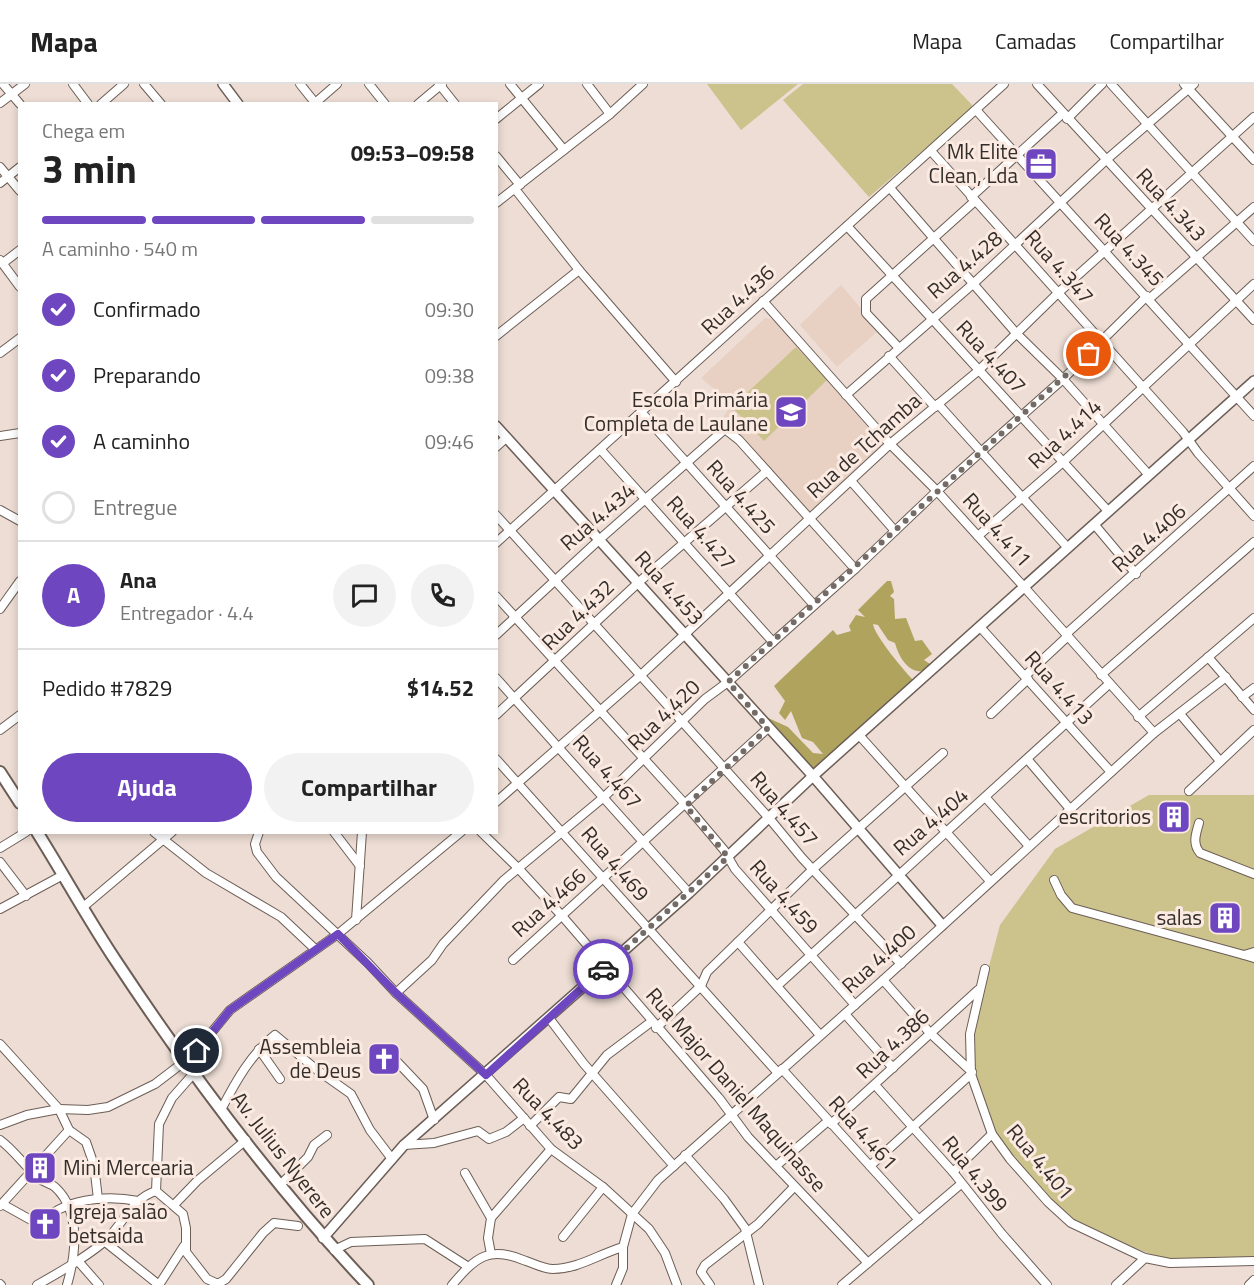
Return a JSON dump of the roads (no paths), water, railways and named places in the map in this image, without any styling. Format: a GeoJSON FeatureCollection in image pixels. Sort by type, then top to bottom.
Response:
{"type":"FeatureCollection","features":[{"type":"Feature","properties":{"kind":"main road"},"geometry":{"type":"LineString","coordinates":[[0,772],[18,798]]}},
{"type":"Feature","properties":{"kind":"main road","name":"Av. Julius Nyerere"},"geometry":{"type":"LineString","coordinates":[[38,834],[82,908],[194,1073],[323,1238],[368,1285]]}},
{"type":"Feature","properties":{"kind":"street"},"geometry":{"type":"LineString","coordinates":[[3,84],[18,102]]}},
{"type":"Feature","properties":{"kind":"street"},"geometry":{"type":"LineString","coordinates":[[0,103],[25,84]]}},
{"type":"Feature","properties":{"kind":"street"},"geometry":{"type":"LineString","coordinates":[[73,84],[86,102]]}},
{"type":"Feature","properties":{"kind":"street"},"geometry":{"type":"LineString","coordinates":[[103,102],[124,84]]}},
{"type":"Feature","properties":{"kind":"street"},"geometry":{"type":"LineString","coordinates":[[144,84],[159,102]]}},
{"type":"Feature","properties":{"kind":"street"},"geometry":{"type":"LineString","coordinates":[[300,84],[314,102]]}},
{"type":"Feature","properties":{"kind":"street"},"geometry":{"type":"LineString","coordinates":[[316,102],[338,84]]}},
{"type":"Feature","properties":{"kind":"street"},"geometry":{"type":"LineString","coordinates":[[369,84],[383,102]]}},
{"type":"Feature","properties":{"kind":"street"},"geometry":{"type":"LineString","coordinates":[[420,102],[441,84],[454,102]]}},
{"type":"Feature","properties":{"kind":"street"},"geometry":{"type":"LineString","coordinates":[[510,84],[564,150]]}},
{"type":"Feature","properties":{"kind":"street"},"geometry":{"type":"LineString","coordinates":[[498,116],[539,84]]}},
{"type":"Feature","properties":{"kind":"street"},"geometry":{"type":"LineString","coordinates":[[587,84],[609,114]]}},
{"type":"Feature","properties":{"kind":"street"},"geometry":{"type":"LineString","coordinates":[[498,201],[609,114],[643,84]]}},
{"type":"Feature","properties":{"kind":"street","name":"Rua 4.436"},"geometry":{"type":"LineString","coordinates":[[498,541],[1004,84]]}},
{"type":"Feature","properties":{"kind":"street","name":"Rua 4.343"},"geometry":{"type":"LineString","coordinates":[[1037,84],[1064,117],[1254,320]]}},
{"type":"Feature","properties":{"kind":"street"},"geometry":{"type":"LineString","coordinates":[[899,348],[866,313],[864,307],[866,299],[935,238],[1017,154],[1102,84]]}},
{"type":"Feature","properties":{"kind":"street"},"geometry":{"type":"LineString","coordinates":[[1111,84],[1254,241]]}},
{"type":"Feature","properties":{"kind":"street"},"geometry":{"type":"LineString","coordinates":[[225,85],[237,102]]}},
{"type":"Feature","properties":{"kind":"street"},"geometry":{"type":"LineString","coordinates":[[1189,86],[1254,160]]}},
{"type":"Feature","properties":{"kind":"street","name":"Rua 4.428"},"geometry":{"type":"LineString","coordinates":[[846,395],[974,283],[1060,201],[1189,86]]}},
{"type":"Feature","properties":{"kind":"street","name":"Rua 4.345"},"geometry":{"type":"LineString","coordinates":[[976,111],[1148,297],[1254,416]]}},
{"type":"Feature","properties":{"kind":"street","name":"Rua de Tchamba"},"geometry":{"type":"LineString","coordinates":[[498,800],[561,748],[890,444],[978,370],[1058,293],[1254,117]]}},
{"type":"Feature","properties":{"kind":"street","name":"Rua 4.347"},"geometry":{"type":"LineString","coordinates":[[931,151],[1143,387],[1254,516]]}},
{"type":"Feature","properties":{"kind":"street"},"geometry":{"type":"LineString","coordinates":[[498,159],[579,270],[676,382]]}},
{"type":"Feature","properties":{"kind":"street"},"geometry":{"type":"LineString","coordinates":[[0,167],[18,188]]}},
{"type":"Feature","properties":{"kind":"street"},"geometry":{"type":"LineString","coordinates":[[0,183],[18,168]]}},
{"type":"Feature","properties":{"kind":"street"},"geometry":{"type":"LineString","coordinates":[[891,188],[1016,333],[1063,379],[1148,474]]}},
{"type":"Feature","properties":{"kind":"street","name":"Rua 4.420"},"geometry":{"type":"LineString","coordinates":[[396,993],[432,960],[443,944],[486,898],[518,868],[604,797],[682,721],[855,569],[937,490],[982,453],[1063,379],[1148,297],[1195,256],[1238,223],[1254,207]]}},
{"type":"Feature","properties":{"kind":"street","name":"Rua 4.407"},"geometry":{"type":"LineString","coordinates":[[848,226],[1108,511]]}},
{"type":"Feature","properties":{"kind":"street"},"geometry":{"type":"LineString","coordinates":[[18,251],[1,262],[18,284]]}},
{"type":"Feature","properties":{"kind":"street"},"geometry":{"type":"LineString","coordinates":[[498,334],[579,270]]}},
{"type":"Feature","properties":{"kind":"street","name":"Rua 4.414"},"geometry":{"type":"LineString","coordinates":[[978,537],[1063,462],[1254,284]]}},
{"type":"Feature","properties":{"kind":"street","name":"Rua 4.411"},"geometry":{"type":"LineString","coordinates":[[763,301],[890,444],[937,490],[1154,733]]}},
{"type":"Feature","properties":{"kind":"street"},"geometry":{"type":"LineString","coordinates":[[0,353],[18,340]]}},
{"type":"Feature","properties":{"kind":"street"},"geometry":{"type":"LineString","coordinates":[[889,356],[982,453],[1068,548]]}},
{"type":"Feature","properties":{"kind":"street"},"geometry":{"type":"LineString","coordinates":[[323,1238],[404,1144],[486,1075],[689,893],[813,776],[981,628],[1148,474],[1254,381]]}},
{"type":"Feature","properties":{"kind":"street","name":"Rua 4.425"},"geometry":{"type":"LineString","coordinates":[[642,413],[814,604]]}},
{"type":"Feature","properties":{"kind":"street","name":"Rua 4.453"},"geometry":{"type":"LineString","coordinates":[[498,428],[556,489],[813,776],[942,925]]}},
{"type":"Feature","properties":{"kind":"street","name":"Rua 4.434"},"geometry":{"type":"LineString","coordinates":[[498,633],[600,538],[725,429],[767,471]]}},
{"type":"Feature","properties":{"kind":"street"},"geometry":{"type":"LineString","coordinates":[[0,436],[18,433]]}},
{"type":"Feature","properties":{"kind":"street"},"geometry":{"type":"LineString","coordinates":[[498,445],[506,438]]}},
{"type":"Feature","properties":{"kind":"street","name":"Rua 4.427"},"geometry":{"type":"LineString","coordinates":[[601,450],[773,642]]}},
{"type":"Feature","properties":{"kind":"street","name":"Rua 4.406"},"geometry":{"type":"LineString","coordinates":[[991,714],[1067,635],[1254,466]]}},
{"type":"Feature","properties":{"kind":"street"},"geometry":{"type":"LineString","coordinates":[[767,471],[855,569]]}},
{"type":"Feature","properties":{"kind":"street","name":"Rua 4.432"},"geometry":{"type":"LineString","coordinates":[[498,713],[556,662],[639,582],[767,471]]}},
{"type":"Feature","properties":{"kind":"street"},"geometry":{"type":"LineString","coordinates":[[851,482],[895,531]]}},
{"type":"Feature","properties":{"kind":"street"},"geometry":{"type":"LineString","coordinates":[[0,510],[18,520]]}},
{"type":"Feature","properties":{"kind":"street","name":"Rua 4.457"},"geometry":{"type":"LineString","coordinates":[[498,517],[901,964]]}},
{"type":"Feature","properties":{"kind":"street"},"geometry":{"type":"LineString","coordinates":[[1094,525],[1136,574]]}},
{"type":"Feature","properties":{"kind":"street"},"geometry":{"type":"LineString","coordinates":[[1101,675],[1254,542]]}},
{"type":"Feature","properties":{"kind":"street"},"geometry":{"type":"LineString","coordinates":[[0,609],[18,584]]}},
{"type":"Feature","properties":{"kind":"street","name":"Rua 4.459"},"geometry":{"type":"LineString","coordinates":[[498,598],[686,806],[728,857],[735,869],[855,1005]]}},
{"type":"Feature","properties":{"kind":"street"},"geometry":{"type":"LineString","coordinates":[[1138,717],[1254,618]]}},
{"type":"Feature","properties":{"kind":"street","name":"Rua 4.413"},"geometry":{"type":"LineString","coordinates":[[981,628],[1111,772]]}},
{"type":"Feature","properties":{"kind":"street"},"geometry":{"type":"LineString","coordinates":[[1208,657],[1254,710]]}},
{"type":"Feature","properties":{"kind":"street","name":"Rua 4.400"},"geometry":{"type":"LineString","coordinates":[[616,1285],[623,1268],[623,1247],[632,1214],[648,1190],[846,1014],[1154,733],[1226,677]]}},
{"type":"Feature","properties":{"kind":"street","name":"Rua 4.467"},"geometry":{"type":"LineString","coordinates":[[498,680],[645,841],[689,893]]}},
{"type":"Feature","properties":{"kind":"street","name":"Rua 4.404"},"geometry":{"type":"LineString","coordinates":[[777,986],[898,874],[1068,725],[1109,684]]}},
{"type":"Feature","properties":{"kind":"street"},"geometry":{"type":"LineString","coordinates":[[1242,697],[1254,688]]}},
{"type":"Feature","properties":{"kind":"street"},"geometry":{"type":"LineString","coordinates":[[1180,714],[1220,761]]}},
{"type":"Feature","properties":{"kind":"street"},"geometry":{"type":"LineString","coordinates":[[0,730],[18,716]]}},
{"type":"Feature","properties":{"kind":"street","name":"Rua 4.466"},"geometry":{"type":"LineString","coordinates":[[513,960],[686,806],[768,728]]}},
{"type":"Feature","properties":{"kind":"street"},"geometry":{"type":"LineString","coordinates":[[1189,790],[1254,730]]}},
{"type":"Feature","properties":{"kind":"street"},"geometry":{"type":"LineString","coordinates":[[860,735],[990,881]]}},
{"type":"Feature","properties":{"kind":"street"},"geometry":{"type":"LineString","coordinates":[[530,1126],[560,1097],[571,1099],[607,1055],[654,1025],[701,986],[706,972],[772,911],[813,869],[943,753]]}},
{"type":"Feature","properties":{"kind":"street"},"geometry":{"type":"LineString","coordinates":[[1028,760],[1070,809]]}},
{"type":"Feature","properties":{"kind":"street","name":"Rua 4.469"},"geometry":{"type":"LineString","coordinates":[[498,761],[780,1071]]}},
{"type":"Feature","properties":{"kind":"street"},"geometry":{"type":"LineString","coordinates":[[986,798],[1029,846]]}},
{"type":"Feature","properties":{"kind":"street"},"geometry":{"type":"LineString","coordinates":[[1198,823],[1194,840],[1195,847],[1200,853],[1254,874]]}},
{"type":"Feature","properties":{"kind":"street"},"geometry":{"type":"LineString","coordinates":[[0,848],[23,834]]}},
{"type":"Feature","properties":{"kind":"street"},"geometry":{"type":"LineString","coordinates":[[156,834],[234,892],[271,909],[296,928],[315,949]]}},
{"type":"Feature","properties":{"kind":"street"},"geometry":{"type":"LineString","coordinates":[[82,908],[170,834]]}},
{"type":"Feature","properties":{"kind":"street","name":"Rua 4.483"},"geometry":{"type":"LineString","coordinates":[[258,834],[255,844],[257,852],[276,877],[338,934],[396,993],[486,1075],[551,1149],[603,1187],[632,1214],[661,1245],[677,1285]]}},
{"type":"Feature","properties":{"kind":"street"},"geometry":{"type":"LineString","coordinates":[[336,834],[360,866]]}},
{"type":"Feature","properties":{"kind":"street"},"geometry":{"type":"LineString","coordinates":[[356,920],[362,834]]}},
{"type":"Feature","properties":{"kind":"street"},"geometry":{"type":"LineString","coordinates":[[0,1125],[27,1115],[59,1109],[88,1110],[108,1107],[155,1084],[186,1062],[230,1010],[338,934],[459,834]]}},
{"type":"Feature","properties":{"kind":"street","name":"Rua Major Daniel Maquinasse"},"geometry":{"type":"LineString","coordinates":[[483,834],[563,917],[794,1187],[868,1263]]}},
{"type":"Feature","properties":{"kind":"street"},"geometry":{"type":"LineString","coordinates":[[0,862],[26,896]]}},
{"type":"Feature","properties":{"kind":"street"},"geometry":{"type":"LineString","coordinates":[[0,909],[63,875]]}},
{"type":"Feature","properties":{"kind":"street"},"geometry":{"type":"LineString","coordinates":[[1054,880],[1061,895],[1072,908],[1254,958]]}},
{"type":"Feature","properties":{"kind":"street"},"geometry":{"type":"LineString","coordinates":[[738,942],[820,1035]]}},
{"type":"Feature","properties":{"kind":"street"},"geometry":{"type":"LineString","coordinates":[[1244,955],[1254,952]]}},
{"type":"Feature","properties":{"kind":"street","name":"Rua 4.401"},"geometry":{"type":"LineString","coordinates":[[985,969],[970,1034],[971,1073],[992,1134],[1010,1159],[1060,1215],[1071,1223],[1145,1258],[1170,1263],[1254,1261]]}},
{"type":"Feature","properties":{"kind":"street"},"geometry":{"type":"LineString","coordinates":[[870,1166],[914,1128],[971,1073],[930,1033],[883,980]]}},
{"type":"Feature","properties":{"kind":"street","name":"Rua 4.386"},"geometry":{"type":"LineString","coordinates":[[776,1166],[876,1086],[930,1033],[979,990]]}},
{"type":"Feature","properties":{"kind":"street"},"geometry":{"type":"LineString","coordinates":[[846,1014],[893,1068]]}},
{"type":"Feature","properties":{"kind":"street"},"geometry":{"type":"LineString","coordinates":[[549,1017],[592,1074],[674,1166]]}},
{"type":"Feature","properties":{"kind":"street"},"geometry":{"type":"LineString","coordinates":[[222,1108],[259,1049],[274,1035],[317,1070],[345,1088],[355,1099],[370,1130],[392,1160]]}},
{"type":"Feature","properties":{"kind":"street"},"geometry":{"type":"LineString","coordinates":[[0,1044],[59,1109],[69,1130],[86,1142],[90,1149],[98,1199]]}},
{"type":"Feature","properties":{"kind":"street"},"geometry":{"type":"LineString","coordinates":[[384,1048],[423,1089],[434,1120]]}},
{"type":"Feature","properties":{"kind":"street"},"geometry":{"type":"LineString","coordinates":[[259,1049],[280,1079]]}},
{"type":"Feature","properties":{"kind":"street","name":"Rua 4.461"},"geometry":{"type":"LineString","coordinates":[[780,1071],[919,1220]]}},
{"type":"Feature","properties":{"kind":"street"},"geometry":{"type":"LineString","coordinates":[[156,1191],[157,1147],[161,1118],[177,1090],[194,1073]]}},
{"type":"Feature","properties":{"kind":"street","name":"Rua 4.399"},"geometry":{"type":"LineString","coordinates":[[876,1086],[953,1172],[1047,1285]]}},
{"type":"Feature","properties":{"kind":"street"},"geometry":{"type":"LineString","coordinates":[[404,1144],[434,1143],[478,1131],[489,1139],[506,1132],[524,1118]]}},
{"type":"Feature","properties":{"kind":"street"},"geometry":{"type":"LineString","coordinates":[[69,1130],[2,1205],[40,1225],[69,1205],[110,1197],[138,1201]]}},
{"type":"Feature","properties":{"kind":"street"},"geometry":{"type":"LineString","coordinates":[[953,1172],[992,1134]]}},
{"type":"Feature","properties":{"kind":"street"},"geometry":{"type":"LineString","coordinates":[[281,1184],[308,1157],[314,1145],[327,1136]]}},
{"type":"Feature","properties":{"kind":"street"},"geometry":{"type":"LineString","coordinates":[[0,1140],[40,1179],[57,1189],[69,1205],[74,1222],[75,1263],[67,1285]]}},
{"type":"Feature","properties":{"kind":"street"},"geometry":{"type":"LineString","coordinates":[[174,1205],[197,1181],[246,1140]]}},
{"type":"Feature","properties":{"kind":"street"},"geometry":{"type":"LineString","coordinates":[[491,1254],[488,1238],[491,1218],[551,1149]]}},
{"type":"Feature","properties":{"kind":"street"},"geometry":{"type":"LineString","coordinates":[[685,1155],[724,1199],[747,1232],[759,1285]]}},
{"type":"Feature","properties":{"kind":"street"},"geometry":{"type":"LineString","coordinates":[[465,1173],[491,1218]]}},
{"type":"Feature","properties":{"kind":"street"},"geometry":{"type":"LineString","coordinates":[[842,1285],[961,1184]]}},
{"type":"Feature","properties":{"kind":"street"},"geometry":{"type":"LineString","coordinates":[[563,1237],[603,1187]]}},
{"type":"Feature","properties":{"kind":"street"},"geometry":{"type":"LineString","coordinates":[[710,1285],[703,1276],[702,1270],[747,1232],[794,1187]]}},
{"type":"Feature","properties":{"kind":"street"},"geometry":{"type":"LineString","coordinates":[[37,1285],[75,1263],[104,1241],[138,1201],[156,1191]]}},
{"type":"Feature","properties":{"kind":"street"},"geometry":{"type":"LineString","coordinates":[[104,1241],[159,1285],[184,1246],[185,1220],[174,1205],[156,1191]]}},
{"type":"Feature","properties":{"kind":"street"},"geometry":{"type":"LineString","coordinates":[[184,1246],[207,1279],[219,1284],[226,1280],[263,1233],[274,1223],[298,1227]]}},
{"type":"Feature","properties":{"kind":"street"},"geometry":{"type":"LineString","coordinates":[[334,1250],[351,1242],[419,1239],[435,1245],[467,1266]]}},
{"type":"Feature","properties":{"kind":"street"},"geometry":{"type":"LineString","coordinates":[[452,1285],[467,1266],[476,1259],[491,1254],[512,1256],[550,1269],[561,1269],[573,1267],[623,1247]]}},
{"type":"Feature","properties":{"kind":"street"},"geometry":{"type":"LineString","coordinates":[[1116,1285],[1145,1258]]}},
{"type":"Feature","properties":{"kind":"street"},"geometry":{"type":"LineString","coordinates":[[75,1263],[99,1285]]}},
{"type":"Feature","properties":{"kind":"street"},"geometry":{"type":"LineString","coordinates":[[1249,1285],[1254,1280]]}},
{"type":"Feature","properties":{"kind":"place","name":"Mk Elite Clean, Lda"},"geometry":{"type":"Point","coordinates":[1041,164]}},
{"type":"Feature","properties":{"kind":"place","name":"Escola Primária Completa de Laulane"},"geometry":{"type":"Point","coordinates":[791,412]}},
{"type":"Feature","properties":{"kind":"place","name":"escritorios"},"geometry":{"type":"Point","coordinates":[1174,817]}},
{"type":"Feature","properties":{"kind":"place","name":"salas"},"geometry":{"type":"Point","coordinates":[1225,918]}},
{"type":"Feature","properties":{"kind":"place","name":"Assembleia de Deus"},"geometry":{"type":"Point","coordinates":[384,1059]}},
{"type":"Feature","properties":{"kind":"place","name":"Mini Mercearia"},"geometry":{"type":"Point","coordinates":[40,1168]}},
{"type":"Feature","properties":{"kind":"place","name":"Igreja salão betsaida"},"geometry":{"type":"Point","coordinates":[45,1224]}}]}
